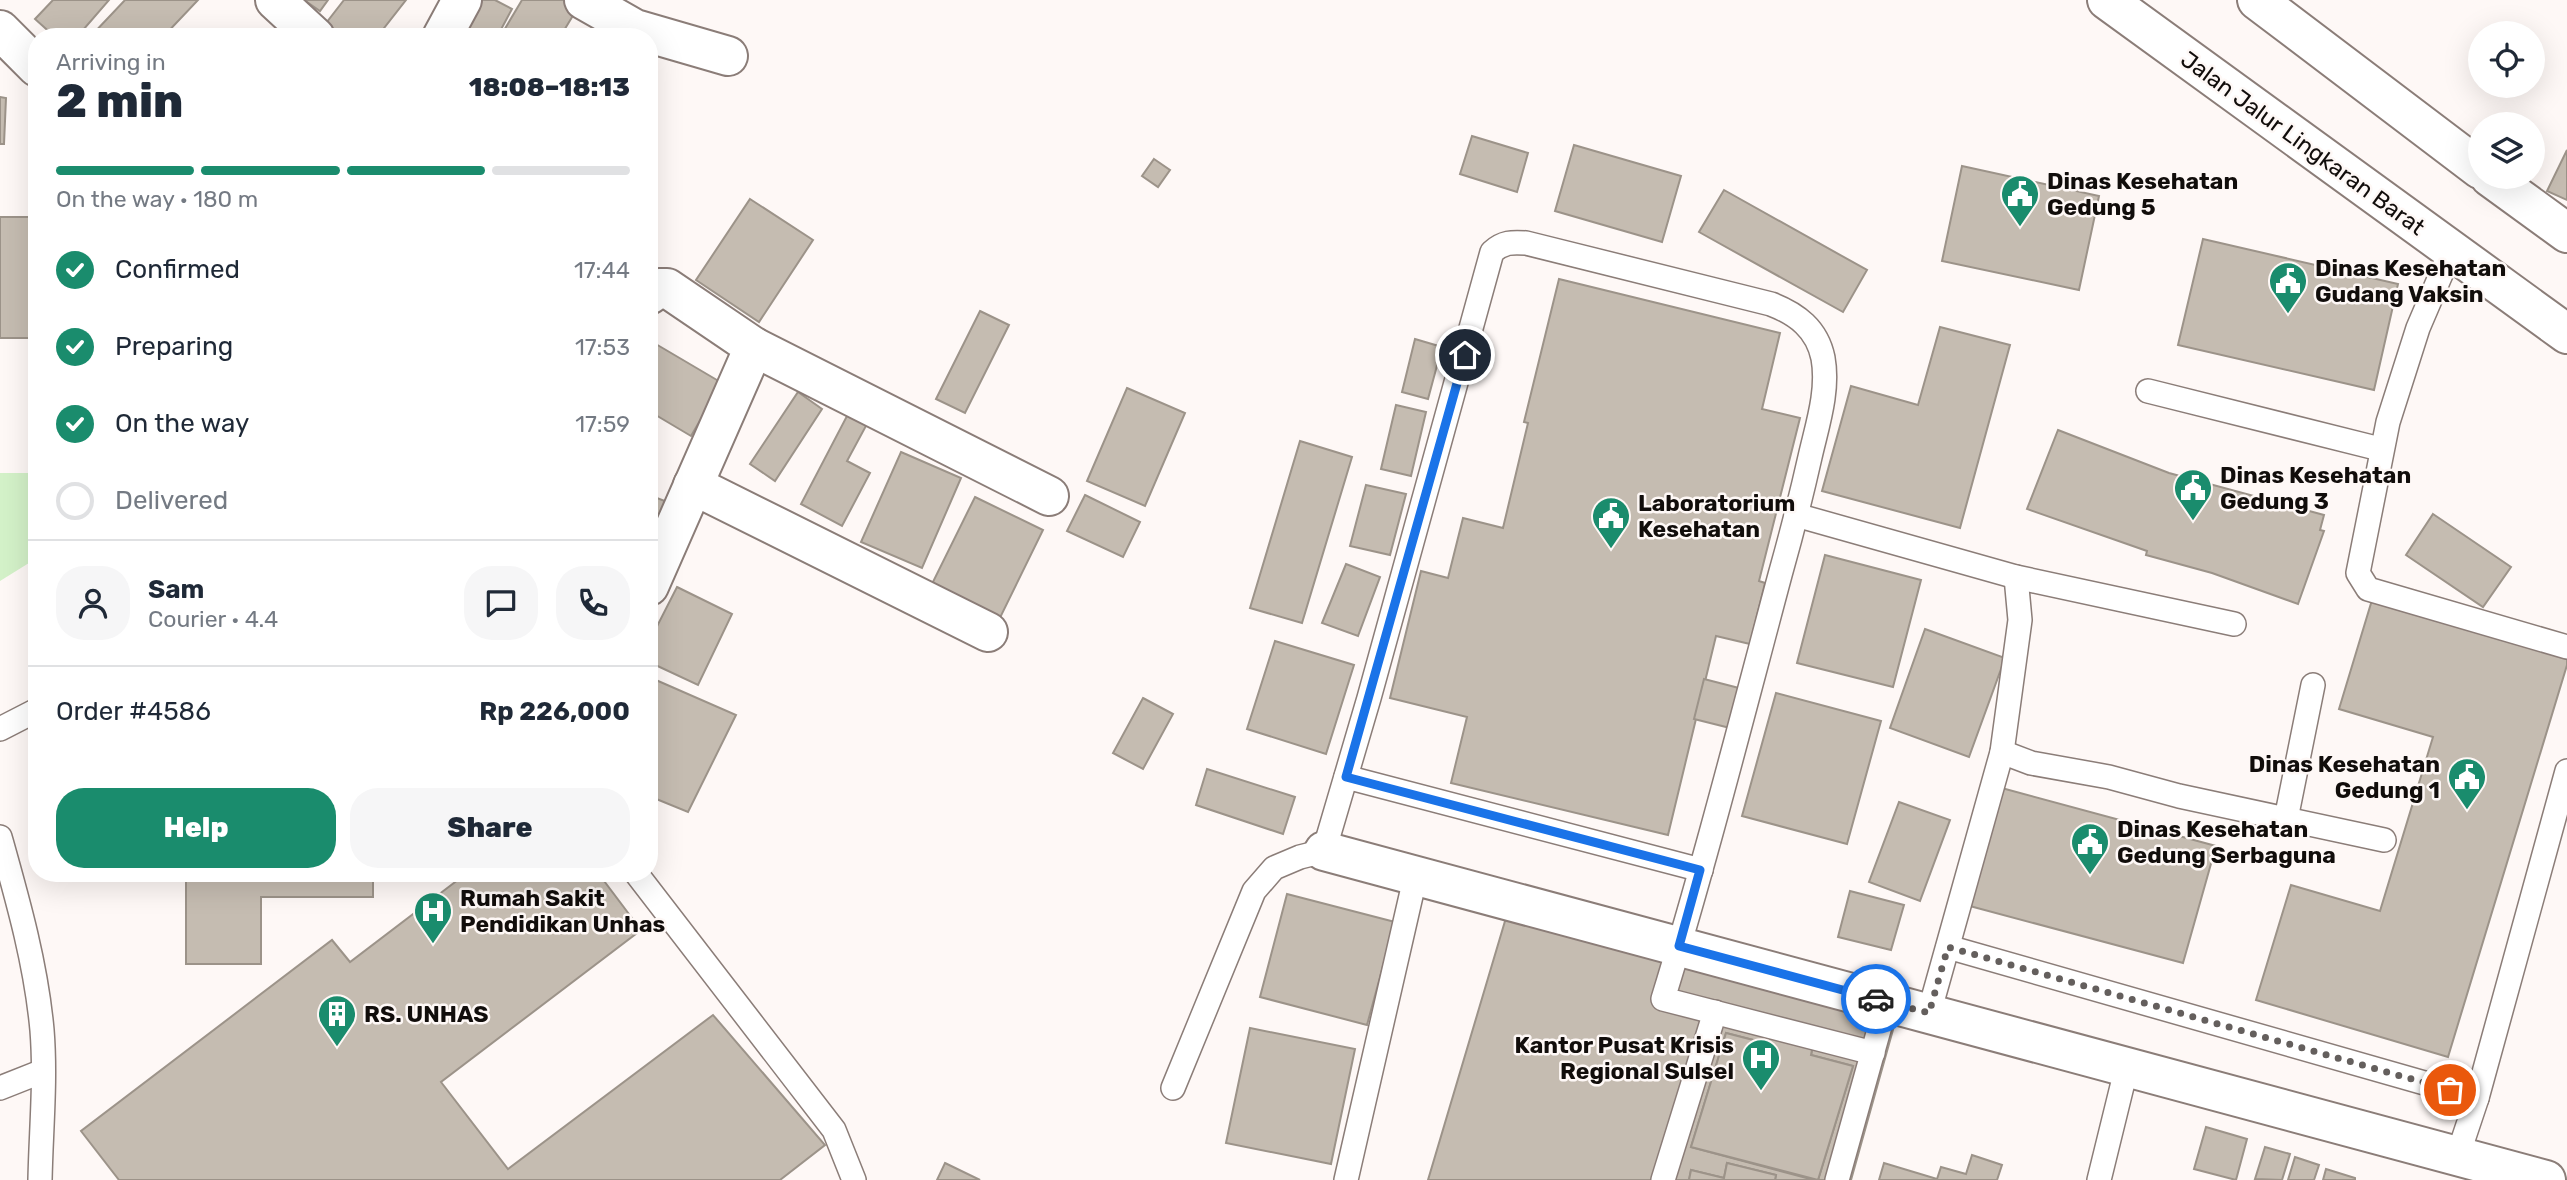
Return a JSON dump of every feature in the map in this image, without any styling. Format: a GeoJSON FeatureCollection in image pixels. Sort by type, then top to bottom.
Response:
{"type":"FeatureCollection","features":[{"type":"Feature","properties":{"kind":"street"},"geometry":{"type":"LineString","coordinates":[[275,0],[305,28]]}},
{"type":"Feature","properties":{"kind":"street"},"geometry":{"type":"LineString","coordinates":[[447,28],[462,0]]}},
{"type":"Feature","properties":{"kind":"street"},"geometry":{"type":"LineString","coordinates":[[584,0],[633,28]]}},
{"type":"Feature","properties":{"kind":"street","name":"Jalan Jalur Lingkaran Barat"},"geometry":{"type":"LineString","coordinates":[[2107,0],[2567,334]]}},
{"type":"Feature","properties":{"kind":"street"},"geometry":{"type":"LineString","coordinates":[[2257,0],[2468,160]]}},
{"type":"Feature","properties":{"kind":"street"},"geometry":{"type":"LineString","coordinates":[[0,30],[28,58]]}},
{"type":"Feature","properties":{"kind":"street"},"geometry":{"type":"LineString","coordinates":[[658,36],[728,57]]}},
{"type":"Feature","properties":{"kind":"street"},"geometry":{"type":"LineString","coordinates":[[2506,189],[2567,233]]}},
{"type":"Feature","properties":{"kind":"street"},"geometry":{"type":"LineString","coordinates":[[658,289],[667,288],[754,347],[1049,496]]}},
{"type":"Feature","properties":{"kind":"street"},"geometry":{"type":"LineString","coordinates":[[658,565],[754,347]]}},
{"type":"Feature","properties":{"kind":"street"},"geometry":{"type":"LineString","coordinates":[[693,485],[988,632]]}},
{"type":"Feature","properties":{"kind":"street"},"geometry":{"type":"LineString","coordinates":[[1324,851],[2546,1180]]}},
{"type":"Feature","properties":{"kind":"lane"},"geometry":{"type":"LineString","coordinates":[[1173,1088],[1254,891],[1274,868],[1324,851],[1492,252],[1510,242],[1527,243],[1758,301],[1791,312],[1808,325],[1816,339],[1823,358],[1822,405],[1796,515],[1663,999],[1873,1053]]}},
{"type":"Feature","properties":{"kind":"lane"},"geometry":{"type":"LineString","coordinates":[[2451,251],[2418,328],[2380,449],[2358,573],[2368,589],[2567,647]]}},
{"type":"Feature","properties":{"kind":"lane"},"geometry":{"type":"LineString","coordinates":[[2148,391],[2380,449]]}},
{"type":"Feature","properties":{"kind":"lane"},"geometry":{"type":"LineString","coordinates":[[1796,515],[2016,577],[2234,624]]}},
{"type":"Feature","properties":{"kind":"lane"},"geometry":{"type":"LineString","coordinates":[[1929,1013],[2002,752],[2020,620],[2016,577]]}},
{"type":"Feature","properties":{"kind":"lane"},"geometry":{"type":"LineString","coordinates":[[2286,819],[2313,685]]}},
{"type":"Feature","properties":{"kind":"lane"},"geometry":{"type":"LineString","coordinates":[[0,729],[28,715]]}},
{"type":"Feature","properties":{"kind":"lane"},"geometry":{"type":"LineString","coordinates":[[2002,752],[2031,763],[2109,777],[2179,796],[2384,841]]}},
{"type":"Feature","properties":{"kind":"lane"},"geometry":{"type":"LineString","coordinates":[[2458,1155],[2477,1098],[2567,771]]}},
{"type":"Feature","properties":{"kind":"lane"},"geometry":{"type":"LineString","coordinates":[[1346,777],[1700,870]]}},
{"type":"Feature","properties":{"kind":"lane"},"geometry":{"type":"LineString","coordinates":[[0,837],[33,962],[42,1031],[40,1180]]}},
{"type":"Feature","properties":{"kind":"lane"},"geometry":{"type":"LineString","coordinates":[[1346,1180],[1416,874]]}},
{"type":"Feature","properties":{"kind":"lane"},"geometry":{"type":"LineString","coordinates":[[643,882],[834,1130],[854,1180]]}},
{"type":"Feature","properties":{"kind":"lane"},"geometry":{"type":"LineString","coordinates":[[1948,947],[2477,1098]]}},
{"type":"Feature","properties":{"kind":"lane"},"geometry":{"type":"LineString","coordinates":[[1838,1180],[1887,1002]]}},
{"type":"Feature","properties":{"kind":"lane"},"geometry":{"type":"LineString","coordinates":[[1663,1180],[1715,1012]]}},
{"type":"Feature","properties":{"kind":"lane"},"geometry":{"type":"LineString","coordinates":[[2099,1180],[2127,1066]]}},
{"type":"Feature","properties":{"kind":"lane"},"geometry":{"type":"LineString","coordinates":[[0,1088],[43,1071]]}},
{"type":"Feature","properties":{"kind":"green space"},"geometry":{"type":"Polygon","coordinates":[[[0,473],[28,473],[28,564],[0,581],[0,473]]]}},
{"type":"Feature","properties":{"kind":"building"},"geometry":{"type":"Polygon","coordinates":[[[53,0],[109,0],[85,28],[45,28],[35,19],[53,0]]]}},
{"type":"Feature","properties":{"kind":"building"},"geometry":{"type":"Polygon","coordinates":[[[125,0],[198,0],[172,28],[99,28],[125,0]]]}},
{"type":"Feature","properties":{"kind":"building"},"geometry":{"type":"Polygon","coordinates":[[[304,0],[328,0],[320,11],[304,0]]]}},
{"type":"Feature","properties":{"kind":"building"},"geometry":{"type":"Polygon","coordinates":[[[344,0],[406,0],[384,28],[323,27],[344,0]]]}},
{"type":"Feature","properties":{"kind":"building"},"geometry":{"type":"Polygon","coordinates":[[[470,0],[495,0],[512,9],[502,28],[459,28],[470,0]]]}},
{"type":"Feature","properties":{"kind":"building"},"geometry":{"type":"Polygon","coordinates":[[[522,0],[572,0],[580,4],[565,28],[505,28],[522,0]]]}},
{"type":"Feature","properties":{"kind":"building"},"geometry":{"type":"Polygon","coordinates":[[[0,97],[6,98],[4,144],[0,144],[0,97]]]}},
{"type":"Feature","properties":{"kind":"building"},"geometry":{"type":"Polygon","coordinates":[[[1472,136],[1528,153],[1517,192],[1460,174],[1472,136]]]}},
{"type":"Feature","properties":{"kind":"building"},"geometry":{"type":"Polygon","coordinates":[[[1574,145],[1681,176],[1662,242],[1555,211],[1574,145]]]}},
{"type":"Feature","properties":{"kind":"building"},"geometry":{"type":"Polygon","coordinates":[[[2567,150],[2567,200],[2547,191],[2567,150]]]}},
{"type":"Feature","properties":{"kind":"building"},"geometry":{"type":"Polygon","coordinates":[[[1154,159],[1170,170],[1158,187],[1142,176],[1154,159]]]}},
{"type":"Feature","properties":{"kind":"building","name":"Dinas Kesehatan Gedung 5"},"geometry":{"type":"Polygon","coordinates":[[[1962,166],[2099,196],[2079,290],[1942,261],[1962,166]]]}},
{"type":"Feature","properties":{"kind":"building"},"geometry":{"type":"Polygon","coordinates":[[[1724,190],[1867,270],[1843,312],[1699,232],[1724,190]]]}},
{"type":"Feature","properties":{"kind":"building"},"geometry":{"type":"Polygon","coordinates":[[[750,199],[813,240],[759,322],[696,280],[750,199]]]}},
{"type":"Feature","properties":{"kind":"building"},"geometry":{"type":"Polygon","coordinates":[[[0,217],[28,217],[28,338],[0,338],[0,217]]]}},
{"type":"Feature","properties":{"kind":"building","name":"Dinas Kesehatan Gudang Vaksin"},"geometry":{"type":"Polygon","coordinates":[[[2203,239],[2398,284],[2374,390],[2178,345],[2203,239]]]}},
{"type":"Feature","properties":{"kind":"building","name":"Laboratorium Kesehatan"},"geometry":{"type":"Polygon","coordinates":[[[1559,279],[1780,333],[1762,409],[1800,418],[1759,581],[1765,583],[1750,644],[1716,636],[1668,835],[1451,783],[1467,717],[1390,698],[1421,571],[1448,578],[1463,518],[1503,528],[1528,423],[1524,422],[1559,279]]]}},
{"type":"Feature","properties":{"kind":"building"},"geometry":{"type":"Polygon","coordinates":[[[980,311],[1009,325],[965,413],[936,399],[980,311]]]}},
{"type":"Feature","properties":{"kind":"building"},"geometry":{"type":"Polygon","coordinates":[[[1940,327],[2010,345],[1960,528],[1822,491],[1851,386],[1918,405],[1940,327]]]}},
{"type":"Feature","properties":{"kind":"building"},"geometry":{"type":"Polygon","coordinates":[[[1415,339],[1442,347],[1428,399],[1402,392],[1415,339]]]}},
{"type":"Feature","properties":{"kind":"building"},"geometry":{"type":"Polygon","coordinates":[[[658,345],[722,383],[691,436],[658,416],[658,345]]]}},
{"type":"Feature","properties":{"kind":"building"},"geometry":{"type":"Polygon","coordinates":[[[1127,388],[1185,413],[1145,506],[1087,481],[1127,388]]]}},
{"type":"Feature","properties":{"kind":"building"},"geometry":{"type":"Polygon","coordinates":[[[798,392],[822,409],[775,481],[750,464],[798,392]]]}},
{"type":"Feature","properties":{"kind":"building"},"geometry":{"type":"Polygon","coordinates":[[[1396,405],[1426,412],[1411,476],[1381,469],[1396,405]]]}},
{"type":"Feature","properties":{"kind":"building"},"geometry":{"type":"Polygon","coordinates":[[[848,414],[867,424],[847,461],[870,473],[842,526],[801,504],[848,414]]]}},
{"type":"Feature","properties":{"kind":"building","name":"Dinas Kesehatan Gedung 3"},"geometry":{"type":"Polygon","coordinates":[[[2058,430],[2169,473],[2324,515],[2320,530],[2324,531],[2298,604],[2212,573],[2146,555],[2147,551],[2027,509],[2058,430]]]}},
{"type":"Feature","properties":{"kind":"building"},"geometry":{"type":"Polygon","coordinates":[[[1300,441],[1352,457],[1302,623],[1250,608],[1300,441]]]}},
{"type":"Feature","properties":{"kind":"building"},"geometry":{"type":"Polygon","coordinates":[[[901,452],[961,478],[922,568],[861,542],[901,452]]]}},
{"type":"Feature","properties":{"kind":"building"},"geometry":{"type":"Polygon","coordinates":[[[1366,485],[1406,494],[1390,555],[1350,546],[1366,485]]]}},
{"type":"Feature","properties":{"kind":"building"},"geometry":{"type":"Polygon","coordinates":[[[1085,495],[1140,522],[1123,557],[1067,531],[1085,495]]]}},
{"type":"Feature","properties":{"kind":"building"},"geometry":{"type":"Polygon","coordinates":[[[975,497],[1043,530],[994,630],[926,596],[975,497]]]}},
{"type":"Feature","properties":{"kind":"building"},"geometry":{"type":"Polygon","coordinates":[[[658,498],[678,506],[667,534],[658,530],[658,498]]]}},
{"type":"Feature","properties":{"kind":"building"},"geometry":{"type":"Polygon","coordinates":[[[2433,514],[2511,567],[2483,607],[2406,555],[2433,514]]]}},
{"type":"Feature","properties":{"kind":"building"},"geometry":{"type":"Polygon","coordinates":[[[1825,555],[1921,580],[1893,687],[1797,663],[1825,555]]]}},
{"type":"Feature","properties":{"kind":"building"},"geometry":{"type":"Polygon","coordinates":[[[1346,564],[1380,577],[1358,636],[1322,623],[1346,564]]]}},
{"type":"Feature","properties":{"kind":"building"},"geometry":{"type":"Polygon","coordinates":[[[677,587],[732,614],[698,685],[658,666],[658,624],[677,587]]]}},
{"type":"Feature","properties":{"kind":"building","name":"Dinas Kesehatan Gedung 1"},"geometry":{"type":"Polygon","coordinates":[[[2372,600],[2567,658],[2448,1057],[2256,1000],[2291,885],[2380,911],[2433,737],[2339,709],[2372,600]]]}},
{"type":"Feature","properties":{"kind":"building"},"geometry":{"type":"Polygon","coordinates":[[[1925,629],[2005,658],[1969,757],[1890,728],[1925,629]]]}},
{"type":"Feature","properties":{"kind":"building"},"geometry":{"type":"Polygon","coordinates":[[[1275,641],[1354,665],[1326,754],[1247,729],[1275,641]]]}},
{"type":"Feature","properties":{"kind":"building"},"geometry":{"type":"Polygon","coordinates":[[[1704,679],[1739,688],[1730,728],[1694,719],[1704,679]]]}},
{"type":"Feature","properties":{"kind":"building"},"geometry":{"type":"Polygon","coordinates":[[[658,681],[736,715],[688,812],[658,800],[658,681]]]}},
{"type":"Feature","properties":{"kind":"building"},"geometry":{"type":"Polygon","coordinates":[[[1776,693],[1881,721],[1847,844],[1742,816],[1776,693]]]}},
{"type":"Feature","properties":{"kind":"building"},"geometry":{"type":"Polygon","coordinates":[[[1143,698],[1173,714],[1143,769],[1113,753],[1143,698]]]}},
{"type":"Feature","properties":{"kind":"building"},"geometry":{"type":"Polygon","coordinates":[[[1207,769],[1295,797],[1283,834],[1196,805],[1207,769]]]}},
{"type":"Feature","properties":{"kind":"building","name":"Dinas Kesehatan Gedung Serbaguna"},"geometry":{"type":"Polygon","coordinates":[[[1998,787],[2216,846],[2183,963],[1966,905],[1998,787]]]}},
{"type":"Feature","properties":{"kind":"building"},"geometry":{"type":"Polygon","coordinates":[[[1899,802],[1950,820],[1920,901],[1869,882],[1899,802]]]}},
{"type":"Feature","properties":{"kind":"building"},"geometry":{"type":"Polygon","coordinates":[[[186,882],[373,882],[373,897],[261,897],[261,964],[186,964],[186,882]]]}},
{"type":"Feature","properties":{"kind":"building","name":"RS. UNHAS"},"geometry":{"type":"Polygon","coordinates":[[[455,882],[605,882],[641,930],[441,1082],[508,1169],[713,1015],[825,1145],[780,1180],[119,1180],[81,1131],[332,940],[350,962],[455,882]]]}},
{"type":"Feature","properties":{"kind":"building"},"geometry":{"type":"Polygon","coordinates":[[[1850,891],[1904,905],[1891,950],[1838,937],[1850,891]]]}},
{"type":"Feature","properties":{"kind":"building"},"geometry":{"type":"Polygon","coordinates":[[[1287,894],[1395,922],[1367,1025],[1260,997],[1287,894]]]}},
{"type":"Feature","properties":{"kind":"building"},"geometry":{"type":"Polygon","coordinates":[[[1508,911],[1896,1019],[1851,1180],[1818,1180],[1853,1066],[1811,1055],[1813,1045],[1768,1034],[1765,1043],[1726,1033],[1691,1147],[1814,1180],[1775,1180],[1776,1175],[1727,1163],[1724,1178],[1691,1170],[1689,1180],[1428,1180],[1508,911]]]}},
{"type":"Feature","properties":{"kind":"building"},"geometry":{"type":"Polygon","coordinates":[[[1250,1028],[1355,1049],[1331,1164],[1226,1143],[1250,1028]]]}},
{"type":"Feature","properties":{"kind":"building"},"geometry":{"type":"Polygon","coordinates":[[[1726,1033],[1765,1043],[1768,1034],[1813,1045],[1811,1055],[1853,1066],[1818,1180],[1691,1147],[1726,1033]]]}},
{"type":"Feature","properties":{"kind":"building"},"geometry":{"type":"Polygon","coordinates":[[[2206,1127],[2247,1139],[2236,1180],[2194,1169],[2206,1127]]]}},
{"type":"Feature","properties":{"kind":"building"},"geometry":{"type":"Polygon","coordinates":[[[2265,1147],[2290,1154],[2282,1180],[2255,1179],[2265,1147]]]}},
{"type":"Feature","properties":{"kind":"building"},"geometry":{"type":"Polygon","coordinates":[[[1972,1155],[2002,1165],[1997,1180],[1879,1180],[1884,1163],[1937,1179],[1941,1167],[1966,1174],[1972,1155]]]}},
{"type":"Feature","properties":{"kind":"building"},"geometry":{"type":"Polygon","coordinates":[[[2295,1157],[2319,1165],[2314,1180],[2288,1180],[2295,1157]]]}},
{"type":"Feature","properties":{"kind":"building"},"geometry":{"type":"Polygon","coordinates":[[[945,1163],[980,1180],[937,1180],[945,1163]]]}},
{"type":"Feature","properties":{"kind":"building"},"geometry":{"type":"Polygon","coordinates":[[[1727,1163],[1776,1175],[1775,1180],[1689,1180],[1691,1170],[1724,1178],[1727,1163]]]}},
{"type":"Feature","properties":{"kind":"building"},"geometry":{"type":"Polygon","coordinates":[[[2326,1169],[2355,1178],[2355,1180],[2323,1180],[2326,1169]]]}},
{"type":"Feature","properties":{"kind":"way so far"},"geometry":{"type":"LineString","coordinates":[[1876,999],[1929,1013],[1948,947],[2450,1090]]}},
{"type":"Feature","properties":{"kind":"place","name":"Dinas Kesehatan Gedung 5"},"geometry":{"type":"Point","coordinates":[2020,228]}},
{"type":"Feature","properties":{"kind":"place","name":"Dinas Kesehatan Gudang Vaksin"},"geometry":{"type":"Point","coordinates":[2288,315]}},
{"type":"Feature","properties":{"kind":"place","name":"Dinas Kesehatan Gedung 3"},"geometry":{"type":"Point","coordinates":[2193,522]}},
{"type":"Feature","properties":{"kind":"place","name":"Laboratorium Kesehatan"},"geometry":{"type":"Point","coordinates":[1611,550]}},
{"type":"Feature","properties":{"kind":"place","name":"Dinas Kesehatan Gedung 1"},"geometry":{"type":"Point","coordinates":[2467,811]}},
{"type":"Feature","properties":{"kind":"place","name":"Dinas Kesehatan Gedung Serbaguna"},"geometry":{"type":"Point","coordinates":[2090,876]}},
{"type":"Feature","properties":{"kind":"place","name":"Rumah Sakit Pendidikan Unhas"},"geometry":{"type":"Point","coordinates":[433,945]}},
{"type":"Feature","properties":{"kind":"place","name":"RS. UNHAS"},"geometry":{"type":"Point","coordinates":[337,1048]}},
{"type":"Feature","properties":{"kind":"place","name":"Kantor Pusat Krisis Regional Sulsel"},"geometry":{"type":"Point","coordinates":[1761,1092]}},
{"type":"Feature","properties":{"kind":"route"},"geometry":{"type":"LineString","coordinates":[[1465,355],[1346,777],[1700,870],[1679,946],[1876,999]]}}]}
